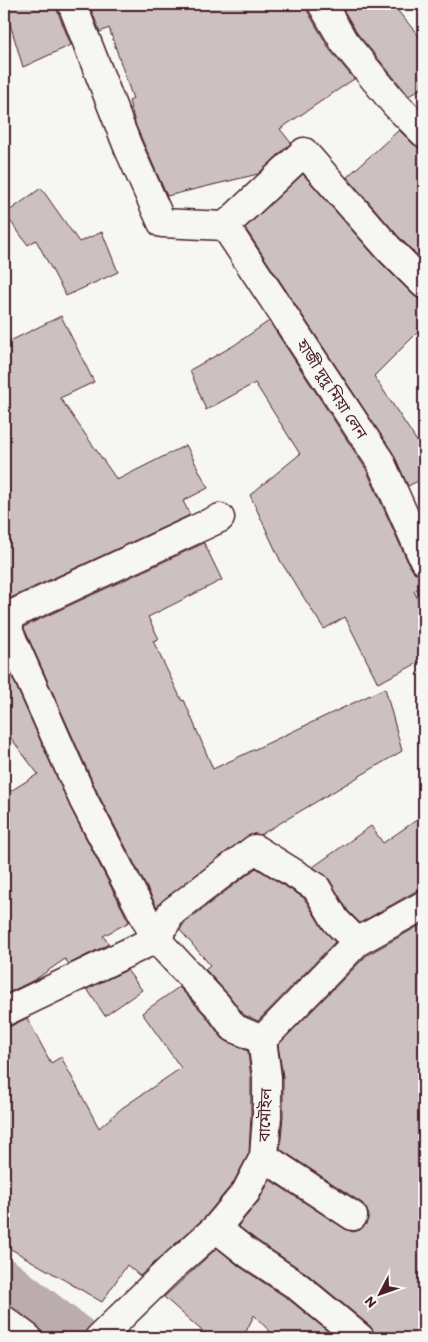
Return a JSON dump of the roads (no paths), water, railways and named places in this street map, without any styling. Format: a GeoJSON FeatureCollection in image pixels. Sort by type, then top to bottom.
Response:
{"type":"FeatureCollection","features":[{"type":"Feature","properties":{"kind":"street"},"geometry":{"type":"LineString","coordinates":[[72,4],[128,146],[162,223],[225,226],[304,152],[389,249],[424,284]]}},
{"type":"Feature","properties":{"kind":"street"},"geometry":{"type":"LineString","coordinates":[[322,4],[344,42],[395,104],[424,133]]}},
{"type":"Feature","properties":{"kind":"street","name":"হাজী দুদু মিয়া লেন"},"geometry":{"type":"LineString","coordinates":[[225,226],[380,461],[424,560]]}},
{"type":"Feature","properties":{"kind":"street"},"geometry":{"type":"LineString","coordinates":[[220,518],[10,615],[6,631],[84,801],[156,939],[217,1006],[234,1028],[262,1040],[357,942],[424,905]]}},
{"type":"Feature","properties":{"kind":"street"},"geometry":{"type":"LineString","coordinates":[[4,1012],[156,939],[172,912],[256,849],[316,887],[336,920],[357,942]]}},
{"type":"Feature","properties":{"kind":"street","name":"বামৌইল"},"geometry":{"type":"LineString","coordinates":[[99,1338],[169,1270],[216,1228],[246,1192],[264,1157],[267,1077],[262,1040]]}},
{"type":"Feature","properties":{"kind":"street"},"geometry":{"type":"LineString","coordinates":[[264,1157],[353,1216]]}},
{"type":"Feature","properties":{"kind":"street"},"geometry":{"type":"LineString","coordinates":[[216,1228],[249,1254],[296,1285],[360,1338]]}},
{"type":"Feature","properties":{"kind":"street"},"geometry":{"type":"LineString","coordinates":[[4,1320],[28,1338]]}},
{"type":"Feature","properties":{"kind":"waterway"},"geometry":{"type":"LineString","coordinates":[[4,1277],[83,1338]]}}]}
